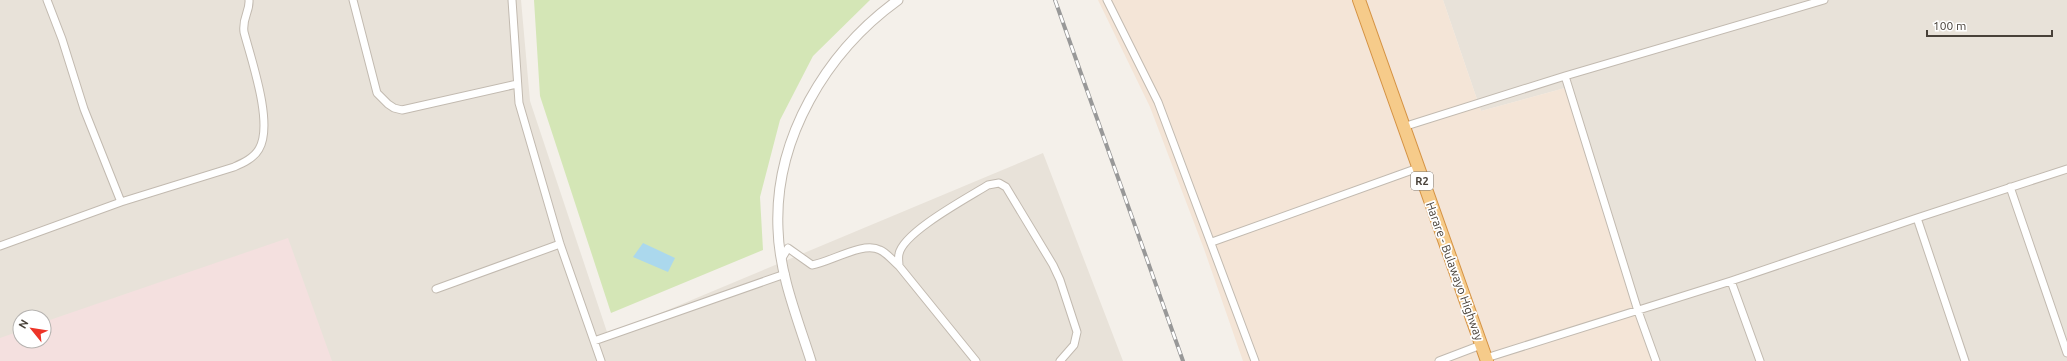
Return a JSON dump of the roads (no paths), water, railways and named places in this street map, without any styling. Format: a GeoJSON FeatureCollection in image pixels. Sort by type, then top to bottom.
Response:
{"type":"FeatureCollection","features":[{"type":"Feature","properties":{"kind":"highway","name":"Harare - Bulawayo Highway"},"geometry":{"type":"LineString","coordinates":[[1359,0],[1403,127],[1487,359]]}},
{"type":"Feature","properties":{"kind":"street"},"geometry":{"type":"LineString","coordinates":[[47,0],[62,39],[84,109],[122,202]]}},
{"type":"Feature","properties":{"kind":"street"},"geometry":{"type":"LineString","coordinates":[[0,246],[122,202],[234,167],[248,160],[259,149],[263,126],[261,92],[244,32],[243,21],[250,5],[249,0]]}},
{"type":"Feature","properties":{"kind":"street"},"geometry":{"type":"LineString","coordinates":[[353,0],[377,93],[394,108],[402,110],[516,84]]}},
{"type":"Feature","properties":{"kind":"street"},"geometry":{"type":"LineString","coordinates":[[512,0],[516,84],[524,124],[560,244],[601,361]]}},
{"type":"Feature","properties":{"kind":"street"},"geometry":{"type":"LineString","coordinates":[[811,361],[790,296],[782,258],[778,230],[778,205],[783,174],[791,141],[803,113],[834,60],[874,17],[898,0]]}},
{"type":"Feature","properties":{"kind":"street"},"geometry":{"type":"LineString","coordinates":[[1107,0],[1158,102],[1212,242],[1255,361]]}},
{"type":"Feature","properties":{"kind":"street"},"geometry":{"type":"LineString","coordinates":[[1403,127],[1565,76],[1824,0]]}},
{"type":"Feature","properties":{"kind":"street"},"geometry":{"type":"LineString","coordinates":[[1565,76],[1638,311],[1656,361]]}},
{"type":"Feature","properties":{"kind":"street"},"geometry":{"type":"LineString","coordinates":[[1212,242],[1418,168]]}},
{"type":"Feature","properties":{"kind":"street"},"geometry":{"type":"LineString","coordinates":[[1487,359],[1731,281],[2067,169]]}},
{"type":"Feature","properties":{"kind":"street"},"geometry":{"type":"LineString","coordinates":[[899,266],[899,253],[905,242],[920,228],[988,185],[999,183],[1006,186],[1053,265],[1060,280],[1077,332],[1074,345],[1060,361]]}},
{"type":"Feature","properties":{"kind":"street"},"geometry":{"type":"LineString","coordinates":[[2010,187],[2067,353]]}},
{"type":"Feature","properties":{"kind":"street"},"geometry":{"type":"LineString","coordinates":[[1917,218],[1965,361]]}},
{"type":"Feature","properties":{"kind":"street"},"geometry":{"type":"LineString","coordinates":[[436,289],[560,244]]}},
{"type":"Feature","properties":{"kind":"street"},"geometry":{"type":"LineString","coordinates":[[782,258],[788,248],[812,265],[821,264],[856,250],[873,247],[881,250],[899,266],[976,361]]}},
{"type":"Feature","properties":{"kind":"street"},"geometry":{"type":"LineString","coordinates":[[594,341],[785,274]]}},
{"type":"Feature","properties":{"kind":"street"},"geometry":{"type":"LineString","coordinates":[[1731,281],[1760,361]]}},
{"type":"Feature","properties":{"kind":"street"},"geometry":{"type":"LineString","coordinates":[[1439,361],[1482,346]]}},
{"type":"Feature","properties":{"kind":"water"},"geometry":{"type":"Polygon","coordinates":[[[643,243],[675,258],[668,272],[633,257],[643,243]]]}},
{"type":"Feature","properties":{"kind":"railway"},"geometry":{"type":"LineString","coordinates":[[1055,0],[1183,361]]}}]}
